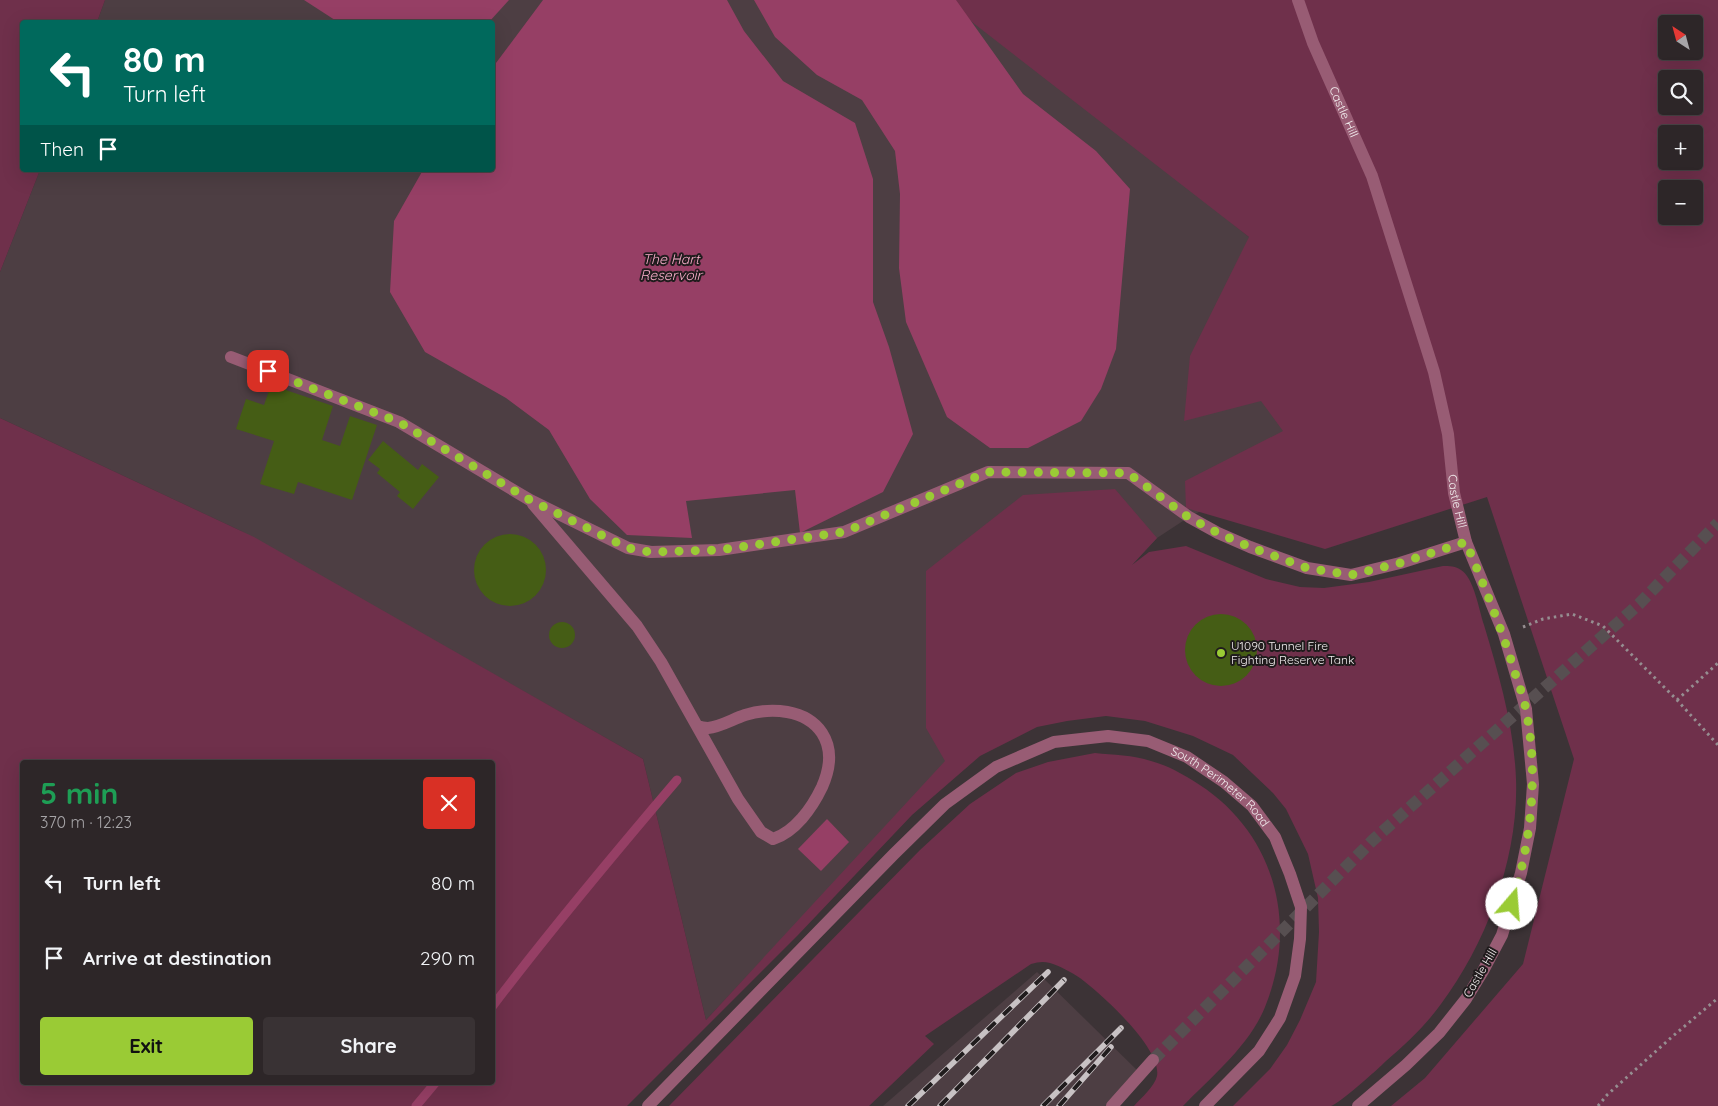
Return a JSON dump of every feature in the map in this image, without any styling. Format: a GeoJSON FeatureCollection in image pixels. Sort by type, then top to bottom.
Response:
{"type":"FeatureCollection","features":[{"type":"Feature","properties":{"kind":"street","name":"Castle Hill"},"geometry":{"type":"LineString","coordinates":[[1298,0],[1313,43],[1372,176],[1434,372],[1448,434],[1454,493],[1466,542],[1504,634],[1526,709],[1533,784],[1528,837],[1521,873],[1502,935],[1466,1000],[1439,1033],[1406,1066],[1358,1106]]}},
{"type":"Feature","properties":{"kind":"street"},"geometry":{"type":"LineString","coordinates":[[231,357],[399,422],[530,500],[628,548],[650,552],[719,550],[844,532],[988,472],[1128,473],[1188,517],[1218,533],[1307,568],[1351,575],[1400,563],[1466,542]]}},
{"type":"Feature","properties":{"kind":"street"},"geometry":{"type":"LineString","coordinates":[[530,500],[637,626],[660,662],[738,799],[761,832],[773,839],[781,836],[791,829],[814,804],[825,780],[830,757],[827,741],[808,718],[794,713],[770,712],[748,714],[708,728],[697,726]]}},
{"type":"Feature","properties":{"kind":"street","name":"South Perimeter Road"},"geometry":{"type":"LineString","coordinates":[[648,1106],[945,804],[996,767],[1054,742],[1108,736],[1148,741],[1187,757],[1224,782],[1252,806],[1275,837],[1301,907],[1300,939],[1295,976],[1280,1018],[1259,1051],[1205,1106]]}},
{"type":"Feature","properties":{"kind":"street"},"geometry":{"type":"LineString","coordinates":[[1112,1106],[1153,1060]]}},
{"type":"Feature","properties":{"kind":"path"},"geometry":{"type":"LineString","coordinates":[[1543,619],[1572,614],[1603,626],[1677,700],[1718,745]]}},
{"type":"Feature","properties":{"kind":"path"},"geometry":{"type":"LineString","coordinates":[[1677,700],[1718,663]]}},
{"type":"Feature","properties":{"kind":"path"},"geometry":{"type":"LineString","coordinates":[[1598,1106],[1607,1094],[1718,998]]}},
{"type":"Feature","properties":{"kind":"shaded area"},"geometry":{"type":"Polygon","coordinates":[[[0,0],[105,0],[98,20],[20,20],[20,172],[39,172],[0,272],[0,0]]]}},
{"type":"Feature","properties":{"kind":"shaded area"},"geometry":{"type":"Polygon","coordinates":[[[105,0],[956,0],[1249,237],[1314,454],[1189,517],[1157,538],[706,1020],[643,759],[241,531],[0,418],[0,272],[39,172],[495,172],[495,20],[98,20],[105,0]]]}},
{"type":"Feature","properties":{"kind":"shaded area"},"geometry":{"type":"Polygon","coordinates":[[[952,0],[1718,0],[1718,1106],[1391,1106],[1425,1078],[1523,964],[1574,759],[1487,497],[1325,549],[1186,508],[1185,481],[1283,431],[1261,401],[1184,421],[1190,356],[1249,237],[963,15],[952,0]]]}},
{"type":"Feature","properties":{"kind":"shaded area"},"geometry":{"type":"Polygon","coordinates":[[[0,418],[254,537],[643,759],[706,1020],[945,761],[926,728],[926,571],[1023,495],[1115,489],[1157,538],[1132,565],[1149,552],[1186,546],[1266,579],[1300,587],[1324,588],[1369,582],[1443,566],[1455,567],[1466,574],[1476,595],[1495,663],[1509,720],[1515,759],[1516,808],[1506,868],[1486,926],[1473,954],[1441,1004],[1401,1048],[1335,1104],[1331,1106],[1233,1106],[1270,1069],[1287,1045],[1316,982],[1319,932],[1318,898],[1308,854],[1286,809],[1273,793],[1233,755],[1193,736],[1145,721],[1106,716],[1037,727],[980,756],[912,815],[798,935],[627,1106],[0,1106],[0,418]]]}},
{"type":"Feature","properties":{"kind":"shaded area"},"geometry":{"type":"Polygon","coordinates":[[[1095,753],[1144,759],[1167,767],[1192,780],[1220,800],[1242,824],[1260,850],[1272,879],[1279,910],[1280,942],[1275,975],[1265,1007],[1250,1034],[1240,1047],[1183,1106],[1134,1106],[1156,1080],[1156,1064],[1150,1051],[1128,1022],[1089,985],[1065,969],[1050,963],[1038,962],[1031,964],[925,1036],[934,1044],[869,1106],[669,1106],[920,850],[970,804],[1016,773],[1048,762],[1095,753]]]}},
{"type":"Feature","properties":{"kind":"shaded area"},"geometry":{"type":"Polygon","coordinates":[[[1037,972],[1141,1074],[1118,1106],[883,1106],[1037,972]]]}},
{"type":"Feature","properties":{"kind":"water"},"geometry":{"type":"Polygon","coordinates":[[[304,0],[509,0],[491,20],[335,20],[304,0]]]}},
{"type":"Feature","properties":{"kind":"water","name":"The Hart Reservoir"},"geometry":{"type":"Polygon","coordinates":[[[543,0],[727,0],[744,31],[783,81],[855,123],[873,179],[873,302],[889,347],[913,434],[883,492],[800,533],[795,490],[686,501],[692,538],[627,535],[590,499],[549,430],[506,398],[425,352],[390,292],[394,221],[422,172],[495,172],[495,64],[543,0]]]}},
{"type":"Feature","properties":{"kind":"water"},"geometry":{"type":"Polygon","coordinates":[[[754,0],[956,0],[1023,94],[1096,151],[1130,189],[1116,349],[1101,389],[1081,421],[1028,448],[990,448],[947,417],[906,322],[899,268],[900,194],[895,151],[862,100],[817,75],[775,37],[754,0]]]}},
{"type":"Feature","properties":{"kind":"water"},"geometry":{"type":"Polygon","coordinates":[[[827,819],[849,842],[821,871],[798,849],[827,819]]]}},
{"type":"Feature","properties":{"kind":"building"},"geometry":{"type":"Polygon","coordinates":[[[271,385],[333,406],[322,440],[340,446],[350,416],[377,425],[352,500],[298,482],[294,494],[260,484],[274,441],[236,429],[246,399],[264,405],[271,385]]]}},
{"type":"Feature","properties":{"kind":"building"},"geometry":{"type":"Polygon","coordinates":[[[383,441],[418,470],[422,464],[439,477],[413,509],[397,496],[400,492],[377,473],[380,469],[368,460],[383,441]]]}},
{"type":"Feature","properties":{"kind":"building"},"geometry":{"type":"Polygon","coordinates":[[[517,534],[536,544],[544,556],[546,570],[544,584],[536,596],[524,604],[503,606],[484,596],[476,584],[474,563],[484,544],[496,536],[517,534]]]}},
{"type":"Feature","properties":{"kind":"building","name":"U1090 Tunnel Fire Fighting Reserve Tank"},"geometry":{"type":"Polygon","coordinates":[[[1228,614],[1247,624],[1255,636],[1257,650],[1255,664],[1247,676],[1235,684],[1214,686],[1195,676],[1187,664],[1185,643],[1195,624],[1207,616],[1228,614]]]}},
{"type":"Feature","properties":{"kind":"building"},"geometry":{"type":"Polygon","coordinates":[[[562,622],[571,626],[575,635],[571,644],[562,648],[553,644],[549,635],[553,626],[562,622]]]}},
{"type":"Feature","properties":{"kind":"waterway"},"geometry":{"type":"LineString","coordinates":[[495,1003],[583,892],[677,780]]}},
{"type":"Feature","properties":{"kind":"waterway"},"geometry":{"type":"LineString","coordinates":[[416,1106],[434,1085]]}},
{"type":"Feature","properties":{"kind":"tunnel"},"geometry":{"type":"LineString","coordinates":[[1153,1060],[1373,840],[1639,604],[1718,523]]}},
{"type":"Feature","properties":{"kind":"railway"},"geometry":{"type":"LineString","coordinates":[[908,1106],[1048,972]]}},
{"type":"Feature","properties":{"kind":"railway"},"geometry":{"type":"LineString","coordinates":[[940,1106],[1064,980]]}},
{"type":"Feature","properties":{"kind":"railway"},"geometry":{"type":"LineString","coordinates":[[1043,1106],[1121,1028]]}},
{"type":"Feature","properties":{"kind":"railway"},"geometry":{"type":"LineString","coordinates":[[1059,1106],[1111,1047]]}},
{"type":"Feature","properties":{"kind":"place","name":"U1090 Tunnel Fire Fighting Reserve Tank"},"geometry":{"type":"Point","coordinates":[1221,653]}},
{"type":"Feature","properties":{"kind":"route"},"geometry":{"type":"LineString","coordinates":[[268,371],[399,422],[530,500],[628,548],[650,552],[719,550],[844,532],[988,472],[1128,473],[1188,517],[1218,533],[1307,568],[1351,575],[1400,563],[1466,542],[1504,634],[1526,709],[1531,748],[1533,784],[1530,828],[1521,873],[1512,904]]}}]}
